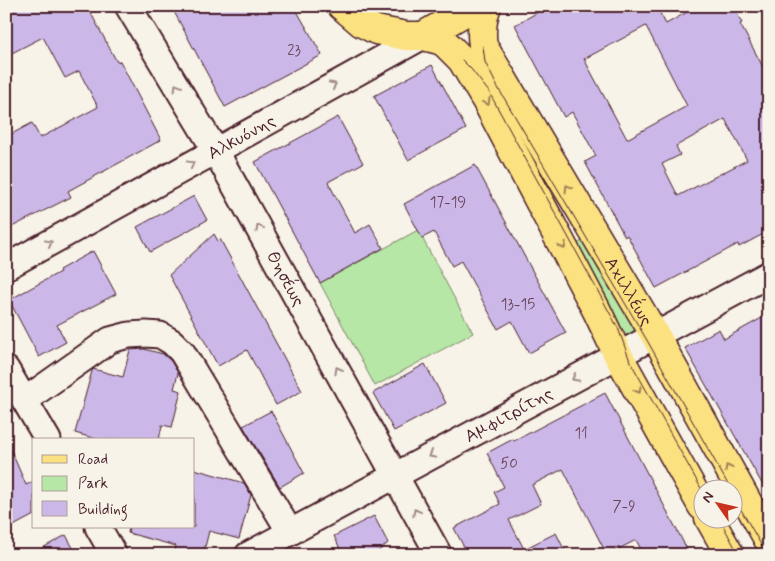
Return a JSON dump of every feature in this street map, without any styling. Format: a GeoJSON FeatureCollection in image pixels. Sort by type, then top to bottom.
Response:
{"type":"FeatureCollection","features":[{"type":"Feature","properties":{"kind":"main road"},"geometry":{"type":"LineString","coordinates":[[342,6],[362,23],[376,30],[406,36],[423,36],[473,53],[482,37],[487,6]]}},
{"type":"Feature","properties":{"kind":"main road","name":"Αλκυόνης"},"geometry":{"type":"LineString","coordinates":[[423,36],[475,6]]}},
{"type":"Feature","properties":{"kind":"main road","name":"Αχιλλέως"},"geometry":{"type":"LineString","coordinates":[[473,53],[655,335],[769,541]]}},
{"type":"Feature","properties":{"kind":"main road","name":"Αχιλλέως"},"geometry":{"type":"LineString","coordinates":[[473,53],[487,102],[597,311],[618,355],[692,488]]}},
{"type":"Feature","properties":{"kind":"main road"},"geometry":{"type":"LineString","coordinates":[[715,528],[730,555]]}},
{"type":"Feature","properties":{"kind":"street","name":"Θησέως"},"geometry":{"type":"LineString","coordinates":[[128,6],[215,150],[440,555]]}},
{"type":"Feature","properties":{"kind":"street","name":"Αλκυόνης"},"geometry":{"type":"LineString","coordinates":[[6,267],[423,36]]}},
{"type":"Feature","properties":{"kind":"street","name":"Αμφιτρίτης"},"geometry":{"type":"LineString","coordinates":[[248,555],[768,275]]}},
{"type":"Feature","properties":{"kind":"street"},"geometry":{"type":"LineString","coordinates":[[25,400],[110,340],[146,334],[160,335],[172,342],[182,352],[290,532]]}},
{"type":"Feature","properties":{"kind":"street"},"geometry":{"type":"LineString","coordinates":[[6,368],[47,438]]}},
{"type":"Feature","properties":{"kind":"street"},"geometry":{"type":"LineString","coordinates":[[99,528],[114,555]]}},
{"type":"Feature","properties":{"kind":"green space"},"geometry":{"type":"Polygon","coordinates":[[[418,230],[473,333],[375,386],[320,283],[418,230]]]}},
{"type":"Feature","properties":{"kind":"green space"},"geometry":{"type":"Polygon","coordinates":[[[590,236],[645,329],[627,340],[577,244],[590,236]]]}},
{"type":"Feature","properties":{"kind":"building"},"geometry":{"type":"Polygon","coordinates":[[[22,6],[87,6],[117,62],[120,61],[161,140],[68,191],[71,197],[6,230],[6,137],[32,123],[40,138],[98,107],[79,71],[65,78],[43,37],[6,56],[6,15],[22,6]]]}},
{"type":"Feature","properties":{"kind":"building"},"geometry":{"type":"Polygon","coordinates":[[[171,6],[294,6],[322,55],[225,107],[171,6]]]}},
{"type":"Feature","properties":{"kind":"building"},"geometry":{"type":"Polygon","coordinates":[[[549,6],[656,6],[666,24],[698,6],[733,6],[742,23],[740,24],[769,78],[769,231],[739,247],[738,244],[656,288],[627,235],[625,237],[585,162],[596,156],[572,112],[564,117],[515,25],[549,6]],[[646,26],[584,59],[627,139],[687,106],[646,26]],[[725,119],[676,146],[680,155],[662,164],[678,196],[747,160],[725,119]]]}},
{"type":"Feature","properties":{"kind":"building"},"geometry":{"type":"Polygon","coordinates":[[[432,65],[466,129],[408,160],[374,96],[432,65]]]}},
{"type":"Feature","properties":{"kind":"building"},"geometry":{"type":"Polygon","coordinates":[[[338,117],[363,163],[328,182],[355,233],[370,224],[383,248],[320,283],[255,162],[338,117]]]}},
{"type":"Feature","properties":{"kind":"building"},"geometry":{"type":"Polygon","coordinates":[[[475,165],[566,333],[529,353],[512,321],[498,329],[461,261],[452,266],[434,232],[422,238],[404,204],[475,165]]]}},
{"type":"Feature","properties":{"kind":"building"},"geometry":{"type":"Polygon","coordinates":[[[194,196],[207,220],[150,252],[137,227],[194,196]]]}},
{"type":"Feature","properties":{"kind":"building"},"geometry":{"type":"Polygon","coordinates":[[[214,234],[218,241],[220,239],[302,391],[276,405],[247,350],[218,366],[169,275],[214,234]]]}},
{"type":"Feature","properties":{"kind":"building"},"geometry":{"type":"Polygon","coordinates":[[[93,251],[116,294],[57,325],[66,342],[39,357],[9,300],[60,272],[59,270],[93,251]]]}},
{"type":"Feature","properties":{"kind":"building"},"geometry":{"type":"Polygon","coordinates":[[[769,314],[769,496],[685,348],[719,329],[724,339],[769,314]]]}},
{"type":"Feature","properties":{"kind":"building"},"geometry":{"type":"Polygon","coordinates":[[[144,349],[163,354],[171,361],[178,373],[174,389],[181,391],[172,427],[162,425],[159,438],[93,438],[75,433],[93,369],[123,377],[130,350],[144,349]]]}},
{"type":"Feature","properties":{"kind":"building"},"geometry":{"type":"Polygon","coordinates":[[[425,364],[446,403],[394,431],[373,393],[425,364]]]}},
{"type":"Feature","properties":{"kind":"building"},"geometry":{"type":"Polygon","coordinates":[[[605,393],[690,555],[644,555],[636,540],[607,555],[563,469],[532,485],[541,504],[509,520],[524,549],[556,533],[567,555],[468,555],[454,528],[500,504],[494,492],[504,487],[487,453],[513,439],[514,441],[605,393]]]}},
{"type":"Feature","properties":{"kind":"building"},"geometry":{"type":"Polygon","coordinates":[[[271,411],[304,473],[280,487],[243,426],[271,411]]]}},
{"type":"Feature","properties":{"kind":"building"},"geometry":{"type":"Polygon","coordinates":[[[6,439],[26,485],[32,482],[32,516],[6,530],[6,439]]]}},
{"type":"Feature","properties":{"kind":"building"},"geometry":{"type":"Polygon","coordinates":[[[195,469],[244,483],[251,495],[239,539],[209,531],[203,555],[174,555],[176,546],[128,533],[129,528],[195,528],[195,469]]]}},
{"type":"Feature","properties":{"kind":"building"},"geometry":{"type":"Polygon","coordinates":[[[374,516],[388,543],[374,555],[343,555],[334,536],[374,516]]]}},
{"type":"Feature","properties":{"kind":"building"},"geometry":{"type":"Polygon","coordinates":[[[66,535],[77,555],[30,555],[66,535]]]}},
{"type":"Feature","properties":{"kind":"tram line"},"geometry":{"type":"LineString","coordinates":[[483,46],[485,62],[497,86],[648,342],[724,478]]}},
{"type":"Feature","properties":{"kind":"tram line"},"geometry":{"type":"LineString","coordinates":[[462,60],[489,92],[618,328],[630,361],[695,478]]}},
{"type":"Feature","properties":{"kind":"tram line"},"geometry":{"type":"LineString","coordinates":[[742,511],[767,555]]}},
{"type":"Feature","properties":{"kind":"tram line"},"geometry":{"type":"LineString","coordinates":[[724,528],[739,555]]}}]}
